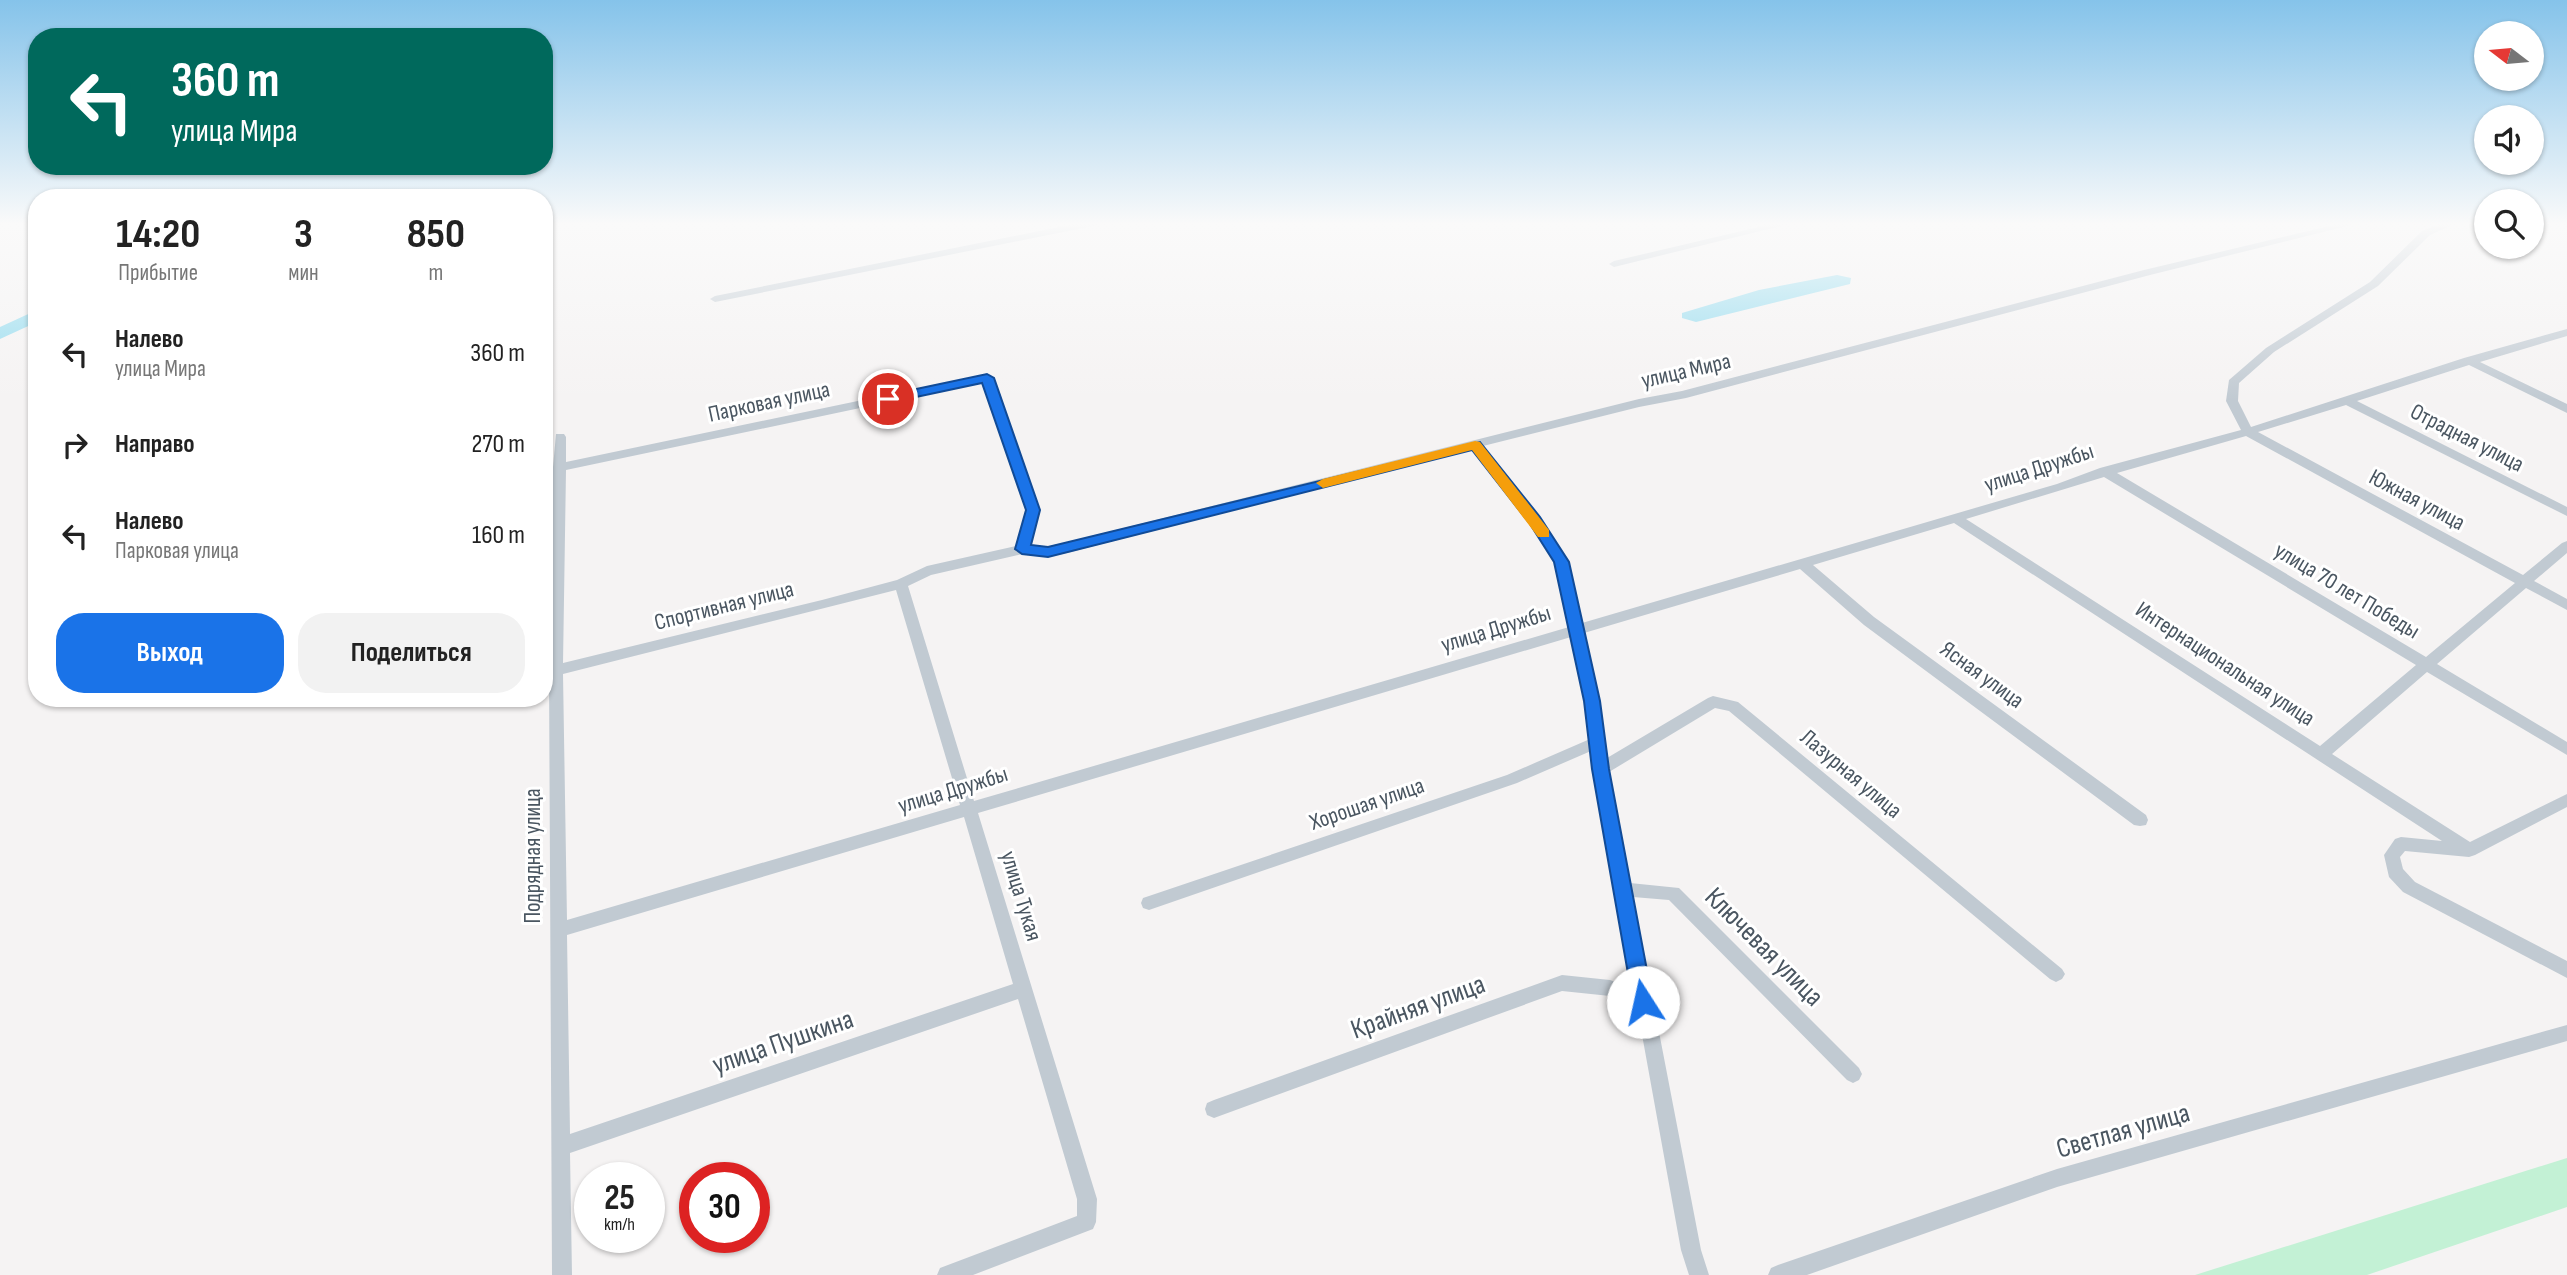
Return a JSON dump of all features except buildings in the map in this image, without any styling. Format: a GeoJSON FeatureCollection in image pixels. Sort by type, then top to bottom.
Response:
{"type":"FeatureCollection","features":[{"type":"Feature","properties":{"kind":"street"},"geometry":{"type":"LineString","coordinates":[[715,299],[802,282]]}},
{"type":"Feature","properties":{"kind":"street","name":"улица Мира"},"geometry":{"type":"LineString","coordinates":[[1022,549],[1048,552],[1067,548],[1639,403],[1695,392],[2112,282]]}},
{"type":"Feature","properties":{"kind":"street"},"geometry":{"type":"LineString","coordinates":[[2248,432],[2232,401],[2233,382],[2270,351],[2377,282]]}},
{"type":"Feature","properties":{"kind":"street","name":"улица Дружбы"},"geometry":{"type":"LineString","coordinates":[[558,930],[2060,487],[2104,471],[2248,432],[2468,360],[2567,332]]}},
{"type":"Feature","properties":{"kind":"street"},"geometry":{"type":"LineString","coordinates":[[2468,360],[2567,409]]}},
{"type":"Feature","properties":{"kind":"street","name":"Парковая улица"},"geometry":{"type":"LineString","coordinates":[[559,467],[987,378],[1033,510],[1022,549]]}},
{"type":"Feature","properties":{"kind":"street","name":"Отрадная улица"},"geometry":{"type":"LineString","coordinates":[[2348,401],[2567,512]]}},
{"type":"Feature","properties":{"kind":"street","name":"Южная улица"},"geometry":{"type":"LineString","coordinates":[[2248,432],[2567,605]]}},
{"type":"Feature","properties":{"kind":"street","name":"Подрядная улица"},"geometry":{"type":"LineString","coordinates":[[560,437],[556,670],[562,1275]]}},
{"type":"Feature","properties":{"kind":"street"},"geometry":{"type":"LineString","coordinates":[[1475,445],[1535,520],[1562,562],[1577,628],[1643,1002],[1691,1250],[1699,1275]]}},
{"type":"Feature","properties":{"kind":"street","name":"улица 70 лет Победы"},"geometry":{"type":"LineString","coordinates":[[2104,471],[2567,749]]}},
{"type":"Feature","properties":{"kind":"street","name":"Интернациональная улица"},"geometry":{"type":"LineString","coordinates":[[1955,518],[2469,850]]}},
{"type":"Feature","properties":{"kind":"street"},"geometry":{"type":"LineString","coordinates":[[2322,753],[2567,546]]}},
{"type":"Feature","properties":{"kind":"street","name":"Спортивная улица"},"geometry":{"type":"LineString","coordinates":[[556,670],[901,584],[927,571],[1022,549]]}},
{"type":"Feature","properties":{"kind":"street","name":"Ясная улица"},"geometry":{"type":"LineString","coordinates":[[1801,562],[1869,621],[2140,820]]}},
{"type":"Feature","properties":{"kind":"street","name":"улица Тукая"},"geometry":{"type":"LineString","coordinates":[[901,584],[1087,1199],[1086,1222],[947,1275]]}},
{"type":"Feature","properties":{"kind":"street","name":"Лазурная улица"},"geometry":{"type":"LineString","coordinates":[[1601,769],[1713,702],[1733,706],[2056,974]]}},
{"type":"Feature","properties":{"kind":"street","name":"Хорошая улица"},"geometry":{"type":"LineString","coordinates":[[1149,903],[1512,779],[1597,742]]}},
{"type":"Feature","properties":{"kind":"street"},"geometry":{"type":"LineString","coordinates":[[2567,800],[2469,850],[2401,844],[2392,855],[2395,872],[2409,887],[2567,970]]}},
{"type":"Feature","properties":{"kind":"street","name":"Ключевая улица"},"geometry":{"type":"LineString","coordinates":[[1622,889],[1673,892],[1853,1074]]}},
{"type":"Feature","properties":{"kind":"street","name":"Крайняя улица"},"geometry":{"type":"LineString","coordinates":[[1213,1109],[1562,983],[1610,988],[1643,1002]]}},
{"type":"Feature","properties":{"kind":"street","name":"улица Пушкина"},"geometry":{"type":"LineString","coordinates":[[560,1147],[1023,989]]}},
{"type":"Feature","properties":{"kind":"street","name":"Светлая улица"},"geometry":{"type":"LineString","coordinates":[[1778,1275],[2057,1178],[2567,1033]]}},
{"type":"Feature","properties":{"kind":"green space"},"geometry":{"type":"Polygon","coordinates":[[[2567,1158],[2567,1207],[2367,1275],[2195,1275],[2567,1158]]]}},
{"type":"Feature","properties":{"kind":"water"},"geometry":{"type":"Polygon","coordinates":[[[1803,282],[1850,282],[1850,284],[1696,322],[1682,318],[1682,313],[1759,290],[1803,282]]]}},
{"type":"Feature","properties":{"kind":"waterway"},"geometry":{"type":"LineString","coordinates":[[0,334],[28,320]]}},
{"type":"Feature","properties":{"kind":"slow traffic"},"geometry":{"type":"LineString","coordinates":[[1323,483],[1475,445],[1543,533]]}},
{"type":"Feature","properties":{"kind":"route"},"geometry":{"type":"LineString","coordinates":[[888,399],[987,378],[1033,510],[1022,549],[1048,552],[1475,445],[1535,520],[1562,562],[1592,701],[1601,769],[1643,1002]]}}]}
